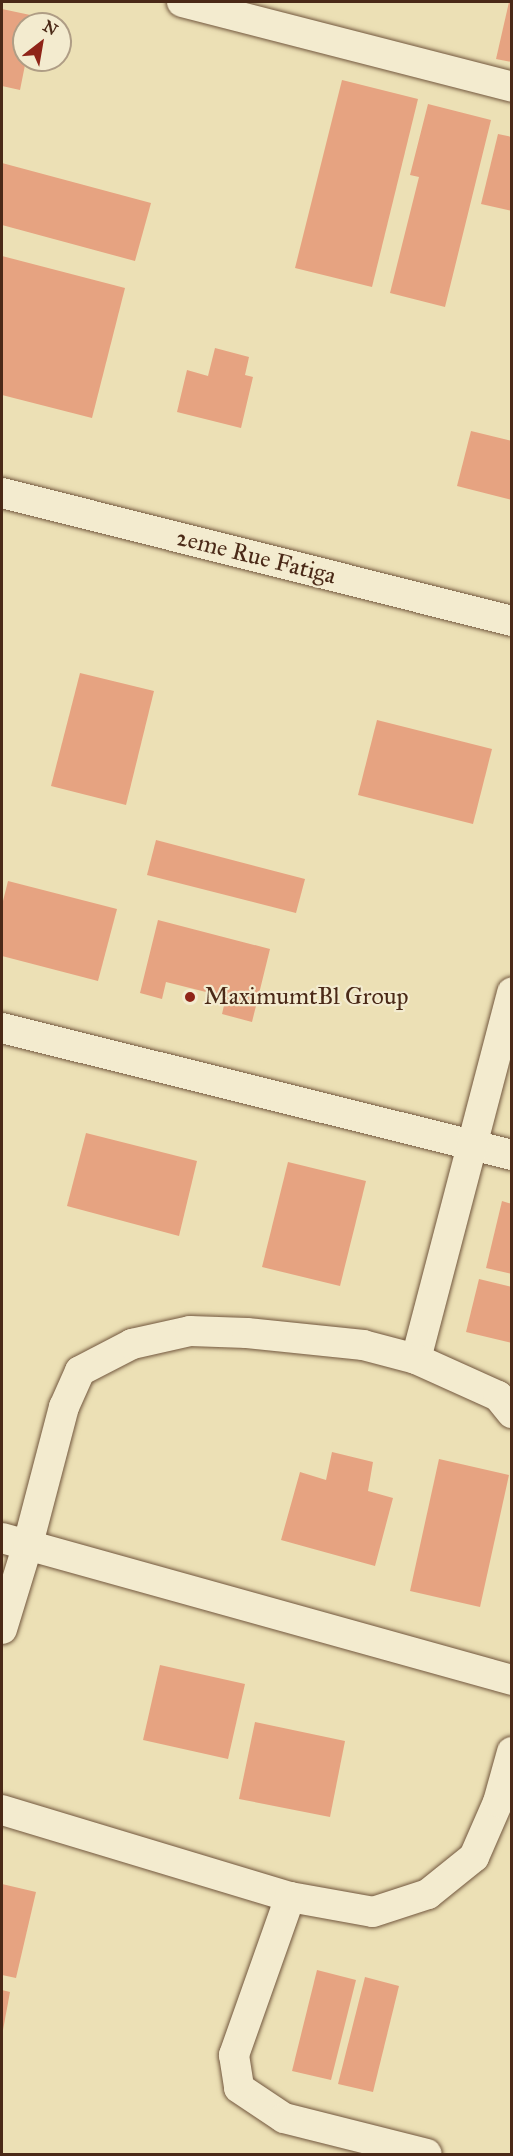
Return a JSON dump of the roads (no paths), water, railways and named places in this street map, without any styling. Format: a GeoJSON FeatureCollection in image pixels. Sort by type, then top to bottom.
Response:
{"type":"FeatureCollection","features":[{"type":"Feature","properties":{"kind":"street"},"geometry":{"type":"LineString","coordinates":[[182,2],[512,87]]}},
{"type":"Feature","properties":{"kind":"street","name":"2eme Rue Fatiga"},"geometry":{"type":"LineString","coordinates":[[2,493],[512,621]]}},
{"type":"Feature","properties":{"kind":"street"},"geometry":{"type":"LineString","coordinates":[[416,1359],[512,992]]}},
{"type":"Feature","properties":{"kind":"street"},"geometry":{"type":"LineString","coordinates":[[2,1028],[512,1155]]}},
{"type":"Feature","properties":{"kind":"street"},"geometry":{"type":"LineString","coordinates":[[2,1629],[15,1541],[64,1407],[80,1371],[132,1344],[190,1331],[247,1333],[363,1345],[416,1359],[498,1396],[512,1413]]}},
{"type":"Feature","properties":{"kind":"street"},"geometry":{"type":"LineString","coordinates":[[15,1541],[512,1680]]}},
{"type":"Feature","properties":{"kind":"street"},"geometry":{"type":"LineString","coordinates":[[2,1810],[290,1897],[373,1912],[428,1894],[474,1857],[498,1802],[512,1752]]}},
{"type":"Feature","properties":{"kind":"street"},"geometry":{"type":"LineString","coordinates":[[290,1897],[234,2055],[239,2088],[284,2118],[427,2154]]}},
{"type":"Feature","properties":{"kind":"place","name":"MaximumtBl Group"},"geometry":{"type":"Point","coordinates":[190,997]}}]}
